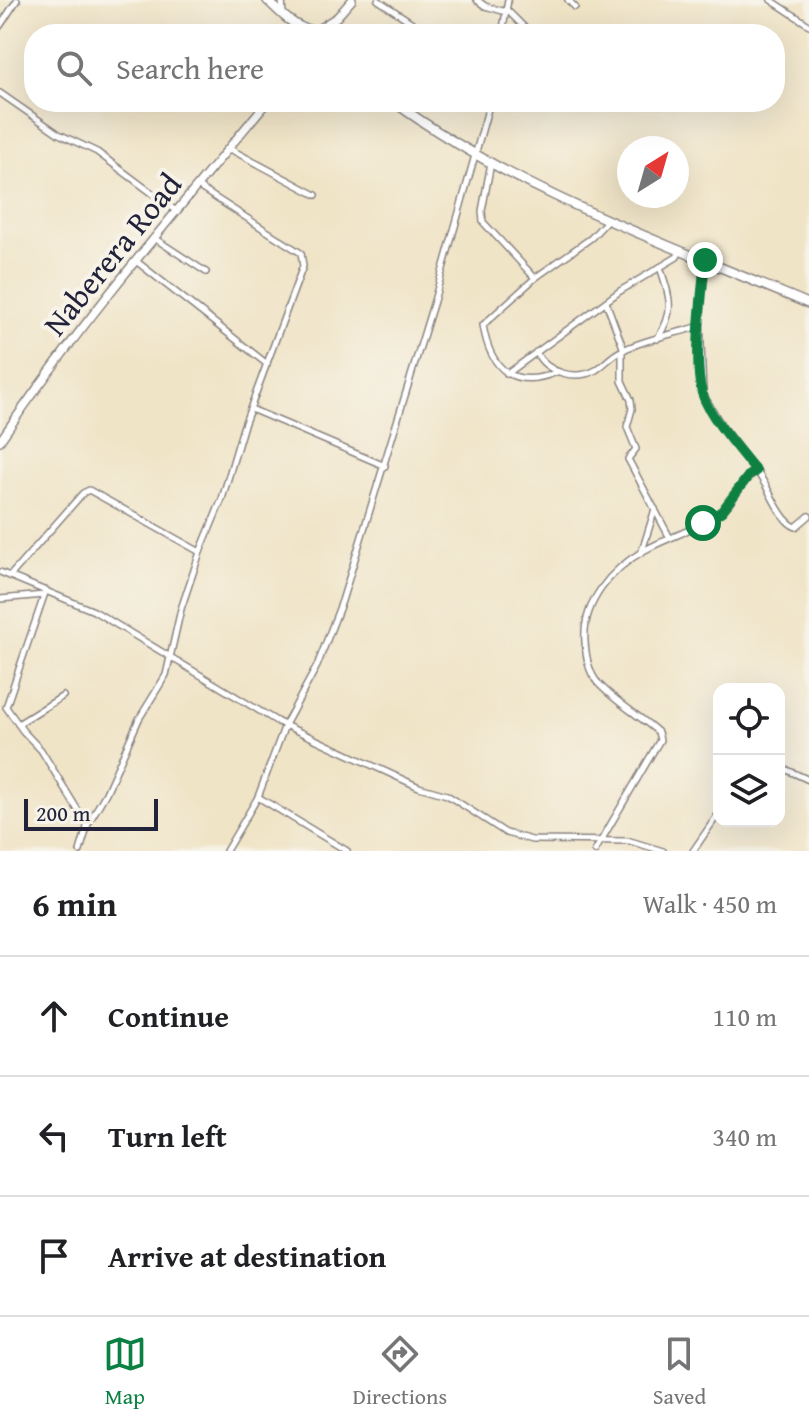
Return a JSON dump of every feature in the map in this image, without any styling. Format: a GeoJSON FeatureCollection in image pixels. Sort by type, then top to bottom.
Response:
{"type":"FeatureCollection","features":[{"type":"Feature","properties":{"kind":"main road"},"geometry":{"type":"LineString","coordinates":[[267,0],[295,24]]}},
{"type":"Feature","properties":{"kind":"main road"},"geometry":{"type":"LineString","coordinates":[[409,112],[475,156],[608,220],[809,304]]}},
{"type":"Feature","properties":{"kind":"street"},"geometry":{"type":"LineString","coordinates":[[0,26],[17,0]]}},
{"type":"Feature","properties":{"kind":"street"},"geometry":{"type":"LineString","coordinates":[[282,0],[283,14]]}},
{"type":"Feature","properties":{"kind":"street"},"geometry":{"type":"LineString","coordinates":[[334,24],[352,0]]}},
{"type":"Feature","properties":{"kind":"street"},"geometry":{"type":"LineString","coordinates":[[378,0],[414,24]]}},
{"type":"Feature","properties":{"kind":"street"},"geometry":{"type":"LineString","coordinates":[[477,0],[485,6],[506,10],[521,24]]}},
{"type":"Feature","properties":{"kind":"street"},"geometry":{"type":"LineString","coordinates":[[504,24],[508,0]]}},
{"type":"Feature","properties":{"kind":"street"},"geometry":{"type":"LineString","coordinates":[[568,0],[575,7]]}},
{"type":"Feature","properties":{"kind":"street"},"geometry":{"type":"LineString","coordinates":[[771,0],[809,25]]}},
{"type":"Feature","properties":{"kind":"street"},"geometry":{"type":"LineString","coordinates":[[324,24],[337,17]]}},
{"type":"Feature","properties":{"kind":"street"},"geometry":{"type":"LineString","coordinates":[[0,93],[24,110]]}},
{"type":"Feature","properties":{"kind":"street"},"geometry":{"type":"LineString","coordinates":[[27,112],[59,134],[97,152],[176,211]]}},
{"type":"Feature","properties":{"kind":"street","name":"Naberera Road"},"geometry":{"type":"LineString","coordinates":[[0,441],[41,380],[259,112]]}},
{"type":"Feature","properties":{"kind":"street"},"geometry":{"type":"LineString","coordinates":[[226,851],[258,797],[285,725],[322,654],[385,466],[487,112]]}},
{"type":"Feature","properties":{"kind":"street"},"geometry":{"type":"LineString","coordinates":[[228,148],[316,195]]}},
{"type":"Feature","properties":{"kind":"street"},"geometry":{"type":"LineString","coordinates":[[491,163],[482,211],[483,222],[535,278]]}},
{"type":"Feature","properties":{"kind":"street"},"geometry":{"type":"LineString","coordinates":[[80,851],[88,826],[139,719],[166,675],[168,658],[200,552],[222,499],[303,266],[301,253],[197,186]]}},
{"type":"Feature","properties":{"kind":"street"},"geometry":{"type":"LineString","coordinates":[[557,372],[531,380],[520,380],[507,374],[490,351],[483,325],[535,278],[579,248],[608,220]]}},
{"type":"Feature","properties":{"kind":"street"},"geometry":{"type":"LineString","coordinates":[[154,238],[206,272]]}},
{"type":"Feature","properties":{"kind":"street"},"geometry":{"type":"LineString","coordinates":[[507,374],[606,302],[677,257],[681,250]]}},
{"type":"Feature","properties":{"kind":"street"},"geometry":{"type":"LineString","coordinates":[[705,260],[700,326],[703,394],[723,428],[766,482],[788,523],[796,527],[809,516]]}},
{"type":"Feature","properties":{"kind":"street"},"geometry":{"type":"LineString","coordinates":[[136,261],[267,364]]}},
{"type":"Feature","properties":{"kind":"street"},"geometry":{"type":"LineString","coordinates":[[657,339],[666,327],[671,309],[660,267]]}},
{"type":"Feature","properties":{"kind":"street"},"geometry":{"type":"LineString","coordinates":[[606,302],[623,350],[622,381],[631,400],[627,427],[636,449],[628,458],[670,538]]}},
{"type":"Feature","properties":{"kind":"street"},"geometry":{"type":"LineString","coordinates":[[536,352],[545,364],[557,372],[580,376],[623,350],[700,326]]}},
{"type":"Feature","properties":{"kind":"street"},"geometry":{"type":"LineString","coordinates":[[251,409],[385,466]]}},
{"type":"Feature","properties":{"kind":"street"},"geometry":{"type":"LineString","coordinates":[[595,851],[660,740],[660,735],[596,681],[586,653],[585,620],[604,584],[642,552],[722,511],[749,475],[756,471]]}},
{"type":"Feature","properties":{"kind":"street"},"geometry":{"type":"LineString","coordinates":[[10,576],[89,490],[200,552]]}},
{"type":"Feature","properties":{"kind":"street"},"geometry":{"type":"LineString","coordinates":[[642,552],[655,509]]}},
{"type":"Feature","properties":{"kind":"street"},"geometry":{"type":"LineString","coordinates":[[0,572],[94,611],[168,658],[285,725],[419,787],[447,795],[506,833],[532,840],[638,843],[663,851]]}},
{"type":"Feature","properties":{"kind":"street"},"geometry":{"type":"LineString","coordinates":[[0,599],[45,592]]}},
{"type":"Feature","properties":{"kind":"street"},"geometry":{"type":"LineString","coordinates":[[6,707],[45,592]]}},
{"type":"Feature","properties":{"kind":"street"},"geometry":{"type":"LineString","coordinates":[[18,724],[63,696]]}},
{"type":"Feature","properties":{"kind":"street"},"geometry":{"type":"LineString","coordinates":[[0,703],[43,754],[88,826]]}},
{"type":"Feature","properties":{"kind":"street"},"geometry":{"type":"LineString","coordinates":[[785,769],[809,780]]}},
{"type":"Feature","properties":{"kind":"street"},"geometry":{"type":"LineString","coordinates":[[258,797],[347,851]]}},
{"type":"Feature","properties":{"kind":"street"},"geometry":{"type":"LineString","coordinates":[[693,851],[713,822]]}},
{"type":"Feature","properties":{"kind":"route"},"geometry":{"type":"LineString","coordinates":[[703,523],[722,511],[749,475],[756,471],[723,428],[703,394],[700,319],[705,260]]}}]}
